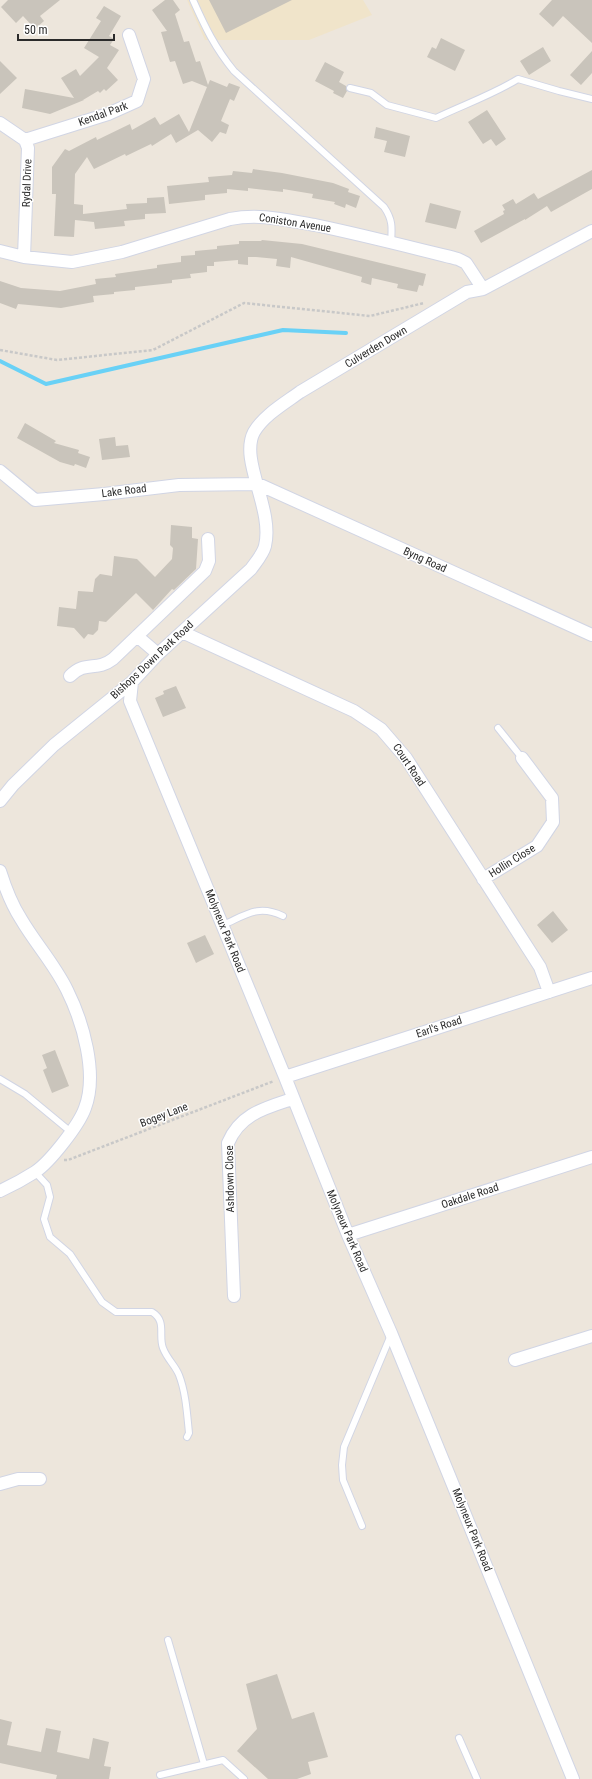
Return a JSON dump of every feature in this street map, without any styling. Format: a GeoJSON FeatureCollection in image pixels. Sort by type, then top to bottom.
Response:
{"type":"FeatureCollection","features":[{"type":"Feature","properties":{"kind":"street","name":"Kendal Park"},"geometry":{"type":"LineString","coordinates":[[25,140],[108,114],[137,101],[144,79],[129,35]]}},
{"type":"Feature","properties":{"kind":"street"},"geometry":{"type":"LineString","coordinates":[[0,123],[25,140]]}},
{"type":"Feature","properties":{"kind":"street","name":"Rydal Drive"},"geometry":{"type":"LineString","coordinates":[[24,257],[28,148],[25,140]]}},
{"type":"Feature","properties":{"kind":"street","name":"Coniston Avenue"},"geometry":{"type":"LineString","coordinates":[[0,251],[24,257],[72,262],[122,252],[244,216],[264,216],[348,232],[458,259],[466,263],[483,289]]}},
{"type":"Feature","properties":{"kind":"street","name":"Culverden Down"},"geometry":{"type":"LineString","coordinates":[[268,525],[258,484],[250,460],[251,439],[260,425],[278,408],[300,392],[467,292],[483,289],[592,231]]}},
{"type":"Feature","properties":{"kind":"street","name":"Lake Road"},"geometry":{"type":"LineString","coordinates":[[0,471],[35,500],[104,494],[179,484],[258,484]]}},
{"type":"Feature","properties":{"kind":"street","name":"Byng Road"},"geometry":{"type":"LineString","coordinates":[[258,484],[592,635]]}},
{"type":"Feature","properties":{"kind":"street","name":"Bishops Down Park Road"},"geometry":{"type":"LineString","coordinates":[[0,801],[13,785],[54,745],[132,682],[158,654],[251,569],[265,547],[268,525]]}},
{"type":"Feature","properties":{"kind":"street"},"geometry":{"type":"LineString","coordinates":[[70,676],[83,666],[105,665],[205,571],[209,561],[208,539]]}},
{"type":"Feature","properties":{"kind":"street","name":"Court Road"},"geometry":{"type":"LineString","coordinates":[[182,632],[354,711],[381,729],[406,758],[482,879],[540,967],[549,992]]}},
{"type":"Feature","properties":{"kind":"street"},"geometry":{"type":"LineString","coordinates":[[137,636],[158,654]]}},
{"type":"Feature","properties":{"kind":"street","name":"Molyneux Park Road"},"geometry":{"type":"LineString","coordinates":[[132,682],[130,701],[285,1077],[292,1099],[348,1235],[391,1333],[573,1779]]}},
{"type":"Feature","properties":{"kind":"street","name":"Hollin Close"},"geometry":{"type":"LineString","coordinates":[[482,879],[537,846],[553,822],[552,798],[522,758]]}},
{"type":"Feature","properties":{"kind":"street"},"geometry":{"type":"LineString","coordinates":[[0,872],[20,919],[67,990],[82,1028],[88,1053],[90,1087],[85,1108],[71,1132],[48,1160],[35,1172],[0,1191]]}},
{"type":"Feature","properties":{"kind":"street","name":"Earl's Road"},"geometry":{"type":"LineString","coordinates":[[285,1077],[592,978]]}},
{"type":"Feature","properties":{"kind":"street","name":"Ashdown Close"},"geometry":{"type":"LineString","coordinates":[[234,1296],[228,1143],[236,1130],[255,1111],[292,1099]]}},
{"type":"Feature","properties":{"kind":"street","name":"Oakdale Road"},"geometry":{"type":"LineString","coordinates":[[348,1235],[592,1157]]}},
{"type":"Feature","properties":{"kind":"street"},"geometry":{"type":"LineString","coordinates":[[515,1360],[592,1336]]}},
{"type":"Feature","properties":{"kind":"street"},"geometry":{"type":"LineString","coordinates":[[0,1484],[18,1479],[40,1479]]}},
{"type":"Feature","properties":{"kind":"lane"},"geometry":{"type":"LineString","coordinates":[[193,0],[210,39],[221,56],[234,71],[384,207],[391,217],[393,226],[391,243]]}},
{"type":"Feature","properties":{"kind":"lane"},"geometry":{"type":"LineString","coordinates":[[350,88],[371,93],[387,105],[436,118],[498,91],[518,79],[592,99]]}},
{"type":"Feature","properties":{"kind":"lane"},"geometry":{"type":"LineString","coordinates":[[498,728],[522,758]]}},
{"type":"Feature","properties":{"kind":"lane"},"geometry":{"type":"LineString","coordinates":[[223,925],[259,910],[272,911],[283,916]]}},
{"type":"Feature","properties":{"kind":"lane"},"geometry":{"type":"LineString","coordinates":[[0,1079],[25,1094],[71,1132]]}},
{"type":"Feature","properties":{"kind":"lane"},"geometry":{"type":"LineString","coordinates":[[35,1172],[47,1185],[50,1198],[44,1219],[50,1237],[70,1254],[102,1302],[116,1312],[152,1312],[157,1315],[162,1328],[163,1347],[168,1359],[176,1368],[182,1387],[189,1433],[188,1437]]}},
{"type":"Feature","properties":{"kind":"lane"},"geometry":{"type":"LineString","coordinates":[[362,1526],[343,1480],[342,1459],[344,1447],[391,1333]]}},
{"type":"Feature","properties":{"kind":"lane"},"geometry":{"type":"LineString","coordinates":[[168,1640],[204,1764]]}},
{"type":"Feature","properties":{"kind":"lane"},"geometry":{"type":"LineString","coordinates":[[459,1738],[477,1779]]}},
{"type":"Feature","properties":{"kind":"lane"},"geometry":{"type":"LineString","coordinates":[[160,1775],[222,1760],[244,1779]]}},
{"type":"Feature","properties":{"kind":"path"},"geometry":{"type":"LineString","coordinates":[[0,350],[57,360],[153,350],[244,303],[370,316],[430,301]]}},
{"type":"Feature","properties":{"kind":"path","name":"Bogey Lane"},"geometry":{"type":"LineString","coordinates":[[48,1160],[68,1160],[285,1077]]}},
{"type":"Feature","properties":{"kind":"shaded area"},"geometry":{"type":"Polygon","coordinates":[[[187,0],[363,0],[372,15],[309,40],[205,40],[187,0]]]}},
{"type":"Feature","properties":{"kind":"building"},"geometry":{"type":"Polygon","coordinates":[[[8,0],[60,0],[40,16],[44,21],[35,29],[23,16],[16,23],[1,7],[8,0]]]}},
{"type":"Feature","properties":{"kind":"building"},"geometry":{"type":"Polygon","coordinates":[[[165,0],[173,0],[180,10],[175,14],[184,42],[189,41],[196,62],[200,61],[208,85],[210,80],[227,87],[229,83],[240,87],[234,101],[230,99],[221,121],[229,125],[226,134],[220,132],[212,142],[198,130],[176,143],[171,134],[152,146],[151,144],[126,156],[125,154],[94,169],[87,157],[75,174],[74,204],[83,205],[83,214],[127,209],[126,204],[147,203],[147,198],[164,197],[166,213],[145,214],[145,219],[124,221],[125,226],[95,229],[94,222],[75,220],[74,237],[54,236],[56,194],[52,194],[52,167],[65,149],[69,151],[96,137],[97,140],[130,124],[132,130],[155,117],[160,125],[179,114],[189,132],[207,87],[192,81],[183,84],[175,61],[170,62],[161,32],[167,31],[152,10],[165,0]]]}},
{"type":"Feature","properties":{"kind":"building"},"geometry":{"type":"Polygon","coordinates":[[[209,0],[292,0],[226,33],[209,0]]]}},
{"type":"Feature","properties":{"kind":"building"},"geometry":{"type":"Polygon","coordinates":[[[552,0],[592,0],[592,43],[563,16],[553,27],[539,14],[552,0]]]}},
{"type":"Feature","properties":{"kind":"building"},"geometry":{"type":"Polygon","coordinates":[[[104,6],[121,16],[109,36],[114,39],[110,45],[119,50],[107,68],[118,80],[106,91],[104,89],[100,93],[98,91],[84,100],[50,114],[22,108],[25,89],[74,98],[61,78],[76,69],[80,76],[99,57],[84,48],[101,21],[96,18],[104,6]]]}},
{"type":"Feature","properties":{"kind":"building"},"geometry":{"type":"Polygon","coordinates":[[[441,38],[465,50],[455,71],[427,57],[432,47],[436,49],[441,38]]]}},
{"type":"Feature","properties":{"kind":"building"},"geometry":{"type":"Polygon","coordinates":[[[543,47],[551,61],[529,75],[520,61],[543,47]]]}},
{"type":"Feature","properties":{"kind":"building"},"geometry":{"type":"Polygon","coordinates":[[[592,51],[592,73],[581,85],[570,75],[592,51]]]}},
{"type":"Feature","properties":{"kind":"building"},"geometry":{"type":"Polygon","coordinates":[[[0,61],[17,78],[0,94],[0,61]]]}},
{"type":"Feature","properties":{"kind":"building"},"geometry":{"type":"Polygon","coordinates":[[[325,62],[344,72],[339,82],[346,86],[347,91],[343,98],[333,93],[334,91],[315,81],[325,62]]]}},
{"type":"Feature","properties":{"kind":"building"},"geometry":{"type":"Polygon","coordinates":[[[487,110],[506,139],[496,146],[491,139],[483,144],[468,122],[487,110]]]}},
{"type":"Feature","properties":{"kind":"building"},"geometry":{"type":"Polygon","coordinates":[[[376,127],[410,136],[405,157],[384,152],[387,141],[374,138],[376,127]]]}},
{"type":"Feature","properties":{"kind":"building"},"geometry":{"type":"Polygon","coordinates":[[[253,169],[333,183],[349,189],[348,192],[360,196],[356,208],[346,204],[345,208],[334,204],[335,202],[312,198],[313,194],[283,189],[283,192],[248,188],[248,191],[227,189],[227,193],[205,195],[205,200],[169,204],[167,186],[209,182],[208,177],[232,175],[233,171],[252,173],[253,169]]]}},
{"type":"Feature","properties":{"kind":"building"},"geometry":{"type":"Polygon","coordinates":[[[592,170],[592,189],[551,212],[547,206],[525,220],[481,243],[474,231],[504,214],[503,211],[505,210],[502,205],[513,199],[516,204],[534,193],[538,199],[592,170]]]}},
{"type":"Feature","properties":{"kind":"building"},"geometry":{"type":"Polygon","coordinates":[[[430,203],[461,211],[456,229],[425,222],[430,203]]]}},
{"type":"Feature","properties":{"kind":"building"},"geometry":{"type":"Polygon","coordinates":[[[262,240],[302,244],[426,274],[423,286],[419,285],[417,292],[397,288],[398,284],[372,278],[371,285],[361,282],[362,277],[291,257],[290,268],[276,266],[277,259],[248,257],[248,265],[238,264],[238,260],[214,262],[214,266],[207,266],[207,272],[190,274],[191,278],[172,280],[172,283],[135,287],[135,290],[114,292],[114,294],[93,296],[94,302],[61,308],[18,304],[16,309],[0,303],[0,281],[21,288],[60,291],[96,284],[95,279],[116,277],[115,274],[157,268],[157,265],[181,262],[181,256],[195,255],[195,251],[217,249],[217,246],[239,244],[239,241],[262,240]]]}},
{"type":"Feature","properties":{"kind":"building"},"geometry":{"type":"Polygon","coordinates":[[[25,423],[56,441],[54,443],[79,450],[78,453],[90,457],[86,468],[75,464],[74,466],[60,462],[17,438],[25,423]]]}},
{"type":"Feature","properties":{"kind":"building"},"geometry":{"type":"Polygon","coordinates":[[[115,437],[116,446],[128,445],[130,457],[102,460],[99,439],[115,437]]]}},
{"type":"Feature","properties":{"kind":"building"},"geometry":{"type":"Polygon","coordinates":[[[171,525],[192,527],[192,538],[198,539],[196,569],[174,590],[172,589],[153,610],[136,593],[106,622],[99,621],[98,630],[93,635],[88,634],[84,639],[74,628],[57,626],[59,607],[76,609],[78,591],[93,592],[95,579],[100,574],[112,576],[114,556],[137,559],[155,577],[172,559],[173,548],[170,545],[171,525]]]}},
{"type":"Feature","properties":{"kind":"building"},"geometry":{"type":"Polygon","coordinates":[[[176,686],[186,708],[163,717],[155,698],[164,694],[163,691],[176,686]]]}},
{"type":"Feature","properties":{"kind":"building"},"geometry":{"type":"Polygon","coordinates":[[[553,911],[568,930],[552,943],[537,925],[553,911]]]}},
{"type":"Feature","properties":{"kind":"building"},"geometry":{"type":"Polygon","coordinates":[[[205,935],[214,954],[196,963],[187,943],[205,935]]]}},
{"type":"Feature","properties":{"kind":"building"},"geometry":{"type":"Polygon","coordinates":[[[55,1050],[69,1086],[52,1093],[43,1070],[47,1068],[42,1055],[55,1050]]]}},
{"type":"Feature","properties":{"kind":"building"},"geometry":{"type":"Polygon","coordinates":[[[277,1674],[292,1719],[314,1712],[328,1757],[308,1762],[311,1774],[297,1779],[268,1779],[237,1751],[257,1729],[246,1684],[277,1674]]]}},
{"type":"Feature","properties":{"kind":"building"},"geometry":{"type":"Polygon","coordinates":[[[0,1719],[12,1722],[7,1745],[41,1752],[46,1728],[61,1731],[57,1752],[89,1759],[93,1738],[109,1742],[104,1766],[111,1767],[109,1779],[56,1779],[57,1775],[0,1763],[0,1719]]]}},
{"type":"Feature","properties":{"kind":"waterway"},"geometry":{"type":"LineString","coordinates":[[0,361],[46,384],[283,330],[346,333]]}}]}
